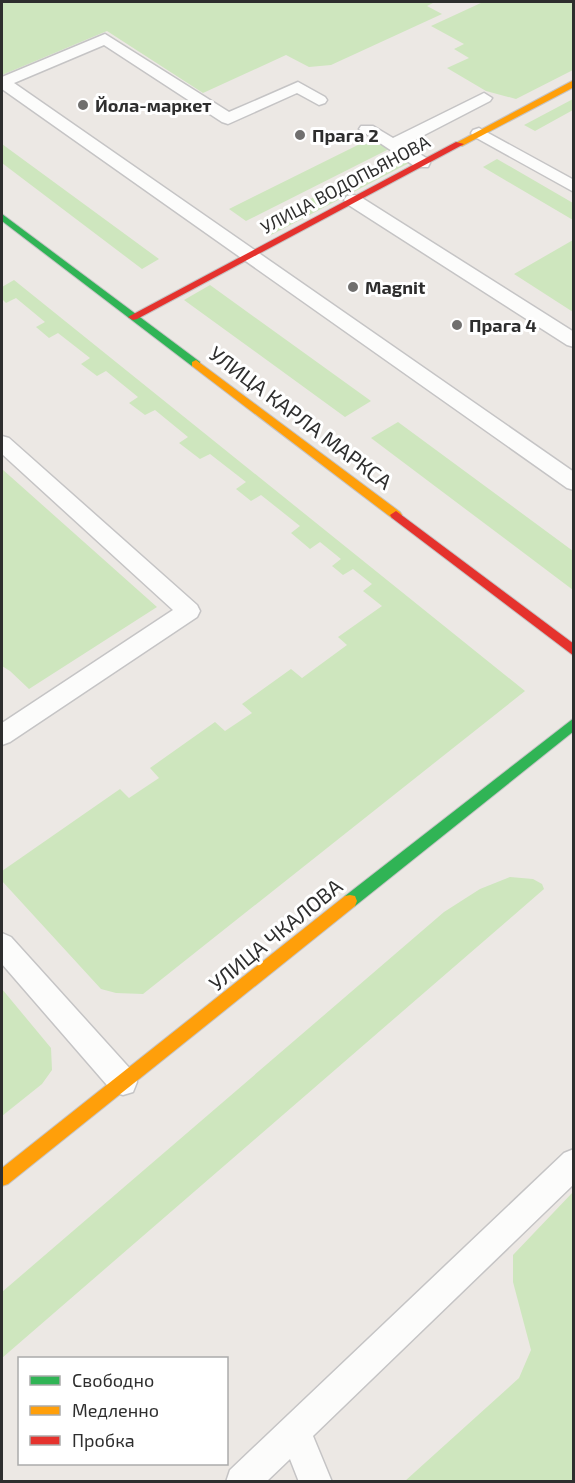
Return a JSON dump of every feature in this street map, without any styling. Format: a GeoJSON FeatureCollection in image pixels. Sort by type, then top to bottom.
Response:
{"type":"FeatureCollection","features":[{"type":"Feature","properties":{"kind":"street","name":"УЛИЦА ВОДОПЬЯНОВА"},"geometry":{"type":"LineString","coordinates":[[133,317],[573,83]]}},
{"type":"Feature","properties":{"kind":"street","name":"УЛИЦА КАРЛА МАРКСА"},"geometry":{"type":"LineString","coordinates":[[2,217],[573,651]]}},
{"type":"Feature","properties":{"kind":"street","name":"УЛИЦА ЧКАЛОВА"},"geometry":{"type":"LineString","coordinates":[[2,1178],[573,723]]}},
{"type":"Feature","properties":{"kind":"lane"},"geometry":{"type":"LineString","coordinates":[[2,82],[105,39],[228,119],[298,87],[319,100]]}},
{"type":"Feature","properties":{"kind":"lane"},"geometry":{"type":"LineString","coordinates":[[2,82],[573,483]]}},
{"type":"Feature","properties":{"kind":"lane"},"geometry":{"type":"LineString","coordinates":[[393,145],[484,98]]}},
{"type":"Feature","properties":{"kind":"lane"},"geometry":{"type":"LineString","coordinates":[[367,129],[422,163]]}},
{"type":"Feature","properties":{"kind":"lane"},"geometry":{"type":"LineString","coordinates":[[479,133],[573,187]]}},
{"type":"Feature","properties":{"kind":"lane"},"geometry":{"type":"LineString","coordinates":[[353,200],[573,341]]}},
{"type":"Feature","properties":{"kind":"lane"},"geometry":{"type":"LineString","coordinates":[[2,443],[189,611],[2,735]]}},
{"type":"Feature","properties":{"kind":"lane"},"geometry":{"type":"LineString","coordinates":[[2,945],[123,1082]]}},
{"type":"Feature","properties":{"kind":"lane"},"geometry":{"type":"LineString","coordinates":[[242,1482],[573,1163]]}},
{"type":"Feature","properties":{"kind":"lane"},"geometry":{"type":"LineString","coordinates":[[294,1431],[316,1482]]}},
{"type":"Feature","properties":{"kind":"green space"},"geometry":{"type":"Polygon","coordinates":[[[2,2],[435,2],[427,6],[442,14],[331,65],[309,67],[286,55],[203,93],[107,31],[2,75],[2,2]]]}},
{"type":"Feature","properties":{"kind":"green space"},"geometry":{"type":"Polygon","coordinates":[[[483,2],[573,2],[573,70],[516,99],[486,91],[447,68],[469,58],[454,49],[464,44],[431,26],[483,2]]]}},
{"type":"Feature","properties":{"kind":"green space"},"geometry":{"type":"Polygon","coordinates":[[[573,99],[573,110],[535,131],[524,125],[573,99]]]}},
{"type":"Feature","properties":{"kind":"green space"},"geometry":{"type":"Polygon","coordinates":[[[372,138],[389,149],[246,221],[229,209],[372,138]]]}},
{"type":"Feature","properties":{"kind":"green space"},"geometry":{"type":"Polygon","coordinates":[[[2,144],[159,259],[142,269],[2,163],[2,144]]]}},
{"type":"Feature","properties":{"kind":"green space"},"geometry":{"type":"Polygon","coordinates":[[[397,154],[411,162],[271,235],[258,226],[397,154]]]}},
{"type":"Feature","properties":{"kind":"green space"},"geometry":{"type":"Polygon","coordinates":[[[497,159],[573,203],[573,220],[483,167],[497,159]]]}},
{"type":"Feature","properties":{"kind":"green space"},"geometry":{"type":"Polygon","coordinates":[[[573,240],[573,312],[514,274],[573,240]]]}},
{"type":"Feature","properties":{"kind":"green space"},"geometry":{"type":"Polygon","coordinates":[[[14,280],[525,691],[143,994],[116,993],[101,989],[2,881],[2,871],[120,789],[129,798],[159,778],[150,768],[215,722],[225,731],[252,713],[242,704],[291,669],[302,678],[347,645],[338,637],[382,606],[363,591],[372,584],[353,569],[343,575],[332,566],[341,559],[320,542],[310,549],[291,533],[300,526],[261,495],[251,501],[236,489],[246,482],[210,454],[200,459],[179,443],[188,437],[155,410],[145,415],[129,403],[138,397],[106,371],[97,376],[81,364],[90,358],[58,333],[49,338],[36,327],[45,322],[16,298],[6,303],[2,299],[2,287],[14,280]]]}},
{"type":"Feature","properties":{"kind":"green space"},"geometry":{"type":"Polygon","coordinates":[[[210,285],[371,401],[345,417],[184,300],[210,285]]]}},
{"type":"Feature","properties":{"kind":"green space"},"geometry":{"type":"Polygon","coordinates":[[[398,422],[573,551],[573,590],[371,438],[398,422]]]}},
{"type":"Feature","properties":{"kind":"green space"},"geometry":{"type":"Polygon","coordinates":[[[2,469],[157,607],[29,689],[2,666],[2,469]]]}},
{"type":"Feature","properties":{"kind":"green space"},"geometry":{"type":"Polygon","coordinates":[[[510,877],[533,879],[542,884],[544,889],[2,1358],[2,1292],[444,912],[480,889],[510,877]]]}},
{"type":"Feature","properties":{"kind":"green space"},"geometry":{"type":"Polygon","coordinates":[[[2,989],[51,1048],[52,1070],[42,1084],[2,1116],[2,989]]]}},
{"type":"Feature","properties":{"kind":"green space"},"geometry":{"type":"Polygon","coordinates":[[[573,1192],[573,1481],[405,1481],[519,1378],[531,1350],[513,1282],[513,1255],[573,1192]]]}},
{"type":"Feature","properties":{"kind":"traffic: fast"},"geometry":{"type":"LineString","coordinates":[[2,217],[196,364]]}},
{"type":"Feature","properties":{"kind":"traffic: fast"},"geometry":{"type":"LineString","coordinates":[[350,901],[574,723]]}},
{"type":"Feature","properties":{"kind":"traffic: slow"},"geometry":{"type":"LineString","coordinates":[[459,144],[574,83]]}},
{"type":"Feature","properties":{"kind":"traffic: slow"},"geometry":{"type":"LineString","coordinates":[[196,364],[396,515]]}},
{"type":"Feature","properties":{"kind":"traffic: slow"},"geometry":{"type":"LineString","coordinates":[[2,1178],[350,901]]}},
{"type":"Feature","properties":{"kind":"traffic: jam"},"geometry":{"type":"LineString","coordinates":[[133,317],[459,144]]}},
{"type":"Feature","properties":{"kind":"traffic: jam"},"geometry":{"type":"LineString","coordinates":[[396,515],[574,651]]}},
{"type":"Feature","properties":{"kind":"place","name":"Йола-маркет"},"geometry":{"type":"Point","coordinates":[83,105]}},
{"type":"Feature","properties":{"kind":"place","name":"Прага 2"},"geometry":{"type":"Point","coordinates":[300,135]}},
{"type":"Feature","properties":{"kind":"place","name":"Magnit"},"geometry":{"type":"Point","coordinates":[353,287]}},
{"type":"Feature","properties":{"kind":"place","name":"Прага 4"},"geometry":{"type":"Point","coordinates":[457,325]}}]}
